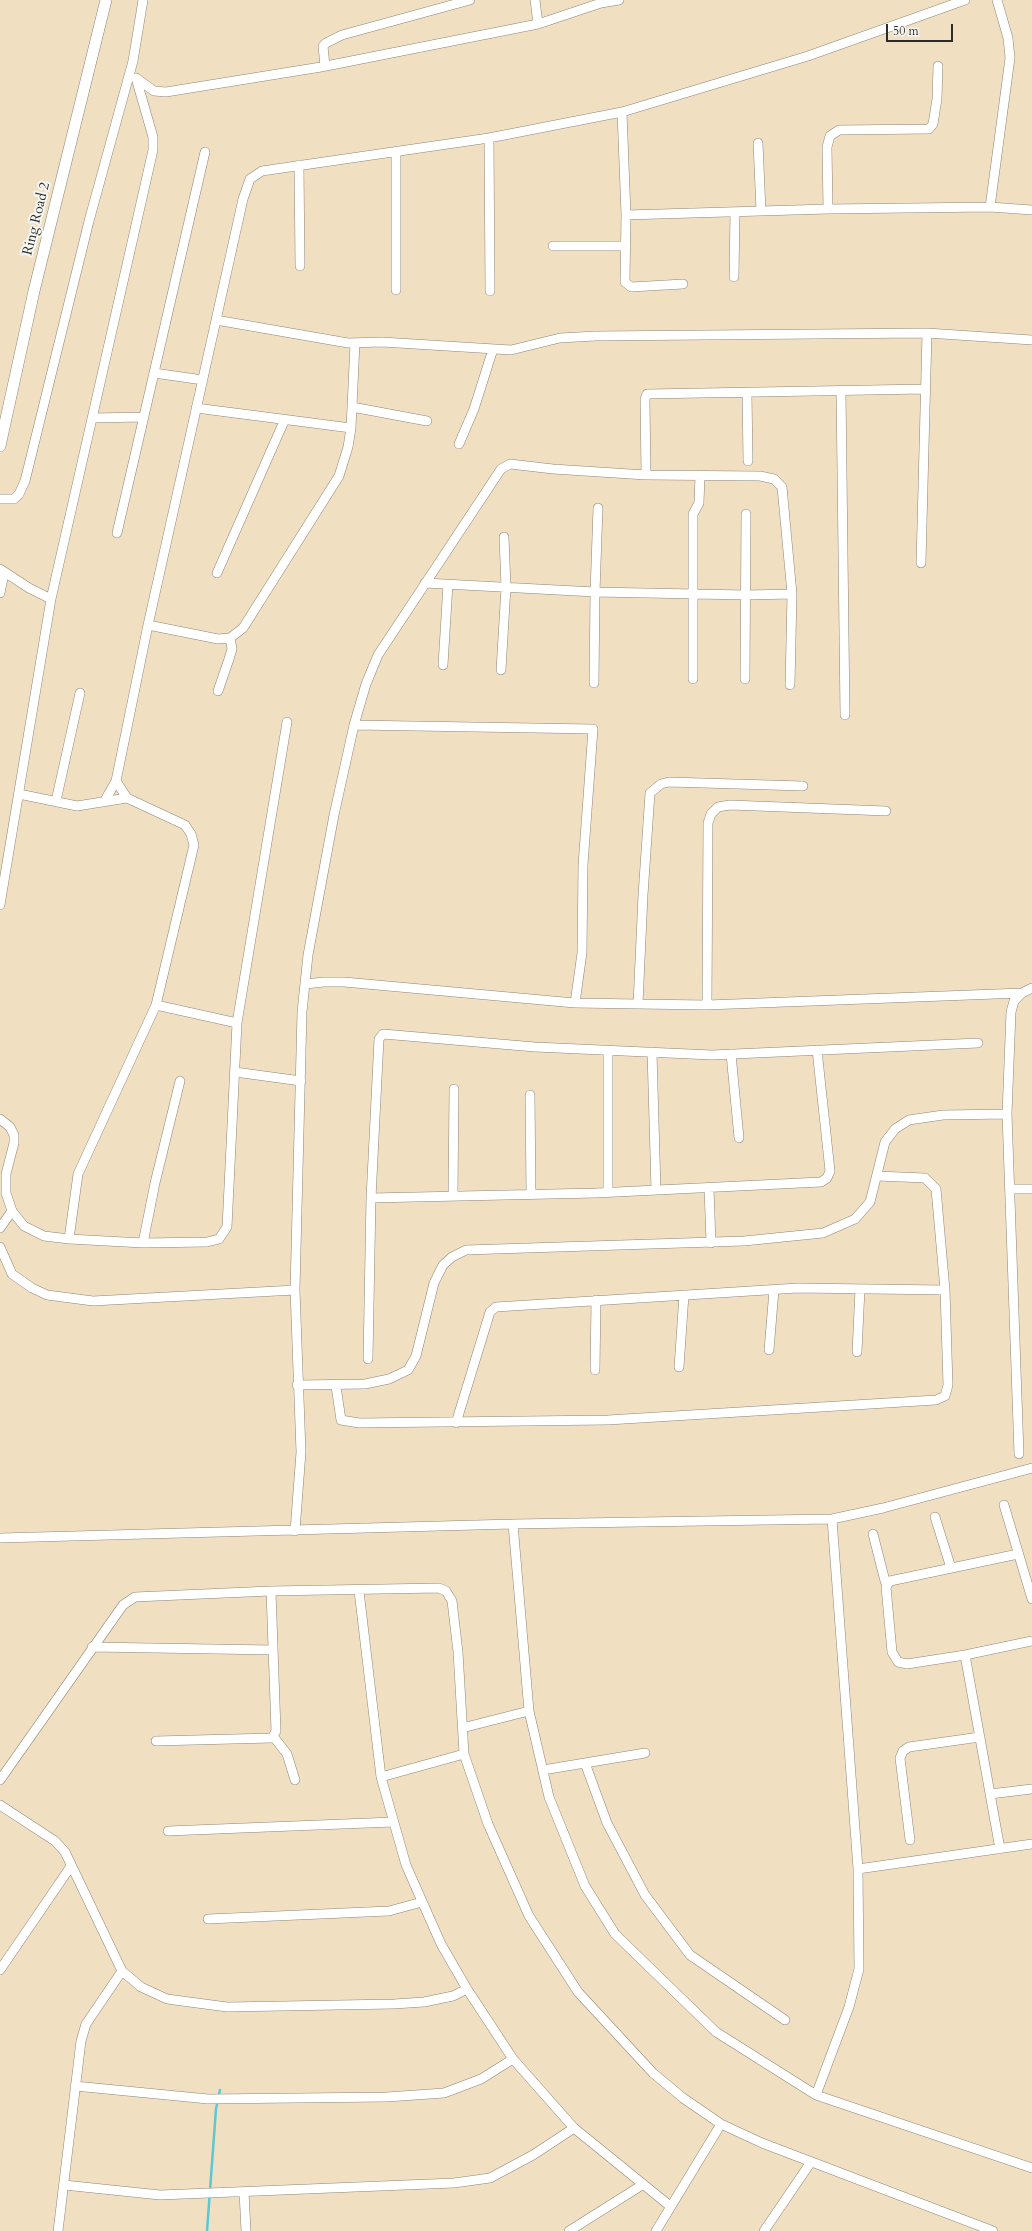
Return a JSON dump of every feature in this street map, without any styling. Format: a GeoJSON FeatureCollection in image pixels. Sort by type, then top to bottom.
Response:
{"type":"FeatureCollection","features":[{"type":"Feature","properties":{"kind":"main road","name":"Ring Road 2"},"geometry":{"type":"LineString","coordinates":[[0,446],[34,291],[106,0]]}},
{"type":"Feature","properties":{"kind":"street"},"geometry":{"type":"LineString","coordinates":[[0,499],[14,499],[19,494],[25,481],[89,220],[133,61],[144,0]]}},
{"type":"Feature","properties":{"kind":"street"},"geometry":{"type":"LineString","coordinates":[[325,66],[323,46],[342,35],[374,24],[470,0]]}},
{"type":"Feature","properties":{"kind":"street"},"geometry":{"type":"LineString","coordinates":[[535,0],[538,24]]}},
{"type":"Feature","properties":{"kind":"street"},"geometry":{"type":"LineString","coordinates":[[136,78],[154,92],[166,92],[325,66],[538,24],[601,3],[619,0]]}},
{"type":"Feature","properties":{"kind":"street"},"geometry":{"type":"LineString","coordinates":[[104,802],[116,781],[148,625],[196,408],[243,198],[250,179],[262,171],[489,138],[622,112],[808,56],[965,0]]}},
{"type":"Feature","properties":{"kind":"street"},"geometry":{"type":"LineString","coordinates":[[990,207],[1010,58],[1008,38],[997,0]]}},
{"type":"Feature","properties":{"kind":"street"},"geometry":{"type":"LineString","coordinates":[[0,905],[51,599],[153,150],[153,137],[136,78],[133,61]]}},
{"type":"Feature","properties":{"kind":"street"},"geometry":{"type":"LineString","coordinates":[[828,209],[827,147],[830,136],[839,130],[929,129],[933,124],[937,99],[938,66]]}},
{"type":"Feature","properties":{"kind":"street"},"geometry":{"type":"LineString","coordinates":[[622,112],[626,215],[625,282],[628,285],[683,284]]}},
{"type":"Feature","properties":{"kind":"street"},"geometry":{"type":"LineString","coordinates":[[489,138],[490,291]]}},
{"type":"Feature","properties":{"kind":"street"},"geometry":{"type":"LineString","coordinates":[[758,143],[761,211]]}},
{"type":"Feature","properties":{"kind":"street"},"geometry":{"type":"LineString","coordinates":[[396,151],[396,290]]}},
{"type":"Feature","properties":{"kind":"street"},"geometry":{"type":"LineString","coordinates":[[117,533],[205,152]]}},
{"type":"Feature","properties":{"kind":"street"},"geometry":{"type":"LineString","coordinates":[[299,165],[300,266]]}},
{"type":"Feature","properties":{"kind":"street"},"geometry":{"type":"LineString","coordinates":[[626,215],[828,209],[990,207],[1032,210]]}},
{"type":"Feature","properties":{"kind":"street"},"geometry":{"type":"LineString","coordinates":[[734,277],[735,212]]}},
{"type":"Feature","properties":{"kind":"street"},"geometry":{"type":"LineString","coordinates":[[553,246],[626,246]]}},
{"type":"Feature","properties":{"kind":"street"},"geometry":{"type":"LineString","coordinates":[[216,320],[355,342],[382,342],[511,350],[560,338],[595,336],[927,333],[1032,340]]}},
{"type":"Feature","properties":{"kind":"street"},"geometry":{"type":"LineString","coordinates":[[921,563],[927,333]]}},
{"type":"Feature","properties":{"kind":"street"},"geometry":{"type":"LineString","coordinates":[[148,625],[218,639],[230,638],[243,628],[339,476],[351,428],[355,342]]}},
{"type":"Feature","properties":{"kind":"street"},"geometry":{"type":"LineString","coordinates":[[459,444],[474,409],[493,349]]}},
{"type":"Feature","properties":{"kind":"street"},"geometry":{"type":"LineString","coordinates":[[154,373],[203,380]]}},
{"type":"Feature","properties":{"kind":"street"},"geometry":{"type":"LineString","coordinates":[[646,474],[645,399],[647,394],[925,390]]}},
{"type":"Feature","properties":{"kind":"street"},"geometry":{"type":"LineString","coordinates":[[841,391],[845,715]]}},
{"type":"Feature","properties":{"kind":"street"},"geometry":{"type":"LineString","coordinates":[[747,393],[748,461]]}},
{"type":"Feature","properties":{"kind":"street"},"geometry":{"type":"LineString","coordinates":[[352,407],[427,421]]}},
{"type":"Feature","properties":{"kind":"street"},"geometry":{"type":"LineString","coordinates":[[196,408],[351,428]]}},
{"type":"Feature","properties":{"kind":"street"},"geometry":{"type":"LineString","coordinates":[[93,418],[144,417]]}},
{"type":"Feature","properties":{"kind":"street"},"geometry":{"type":"LineString","coordinates":[[217,573],[285,419]]}},
{"type":"Feature","properties":{"kind":"street"},"geometry":{"type":"LineString","coordinates":[[295,1531],[301,1452],[295,1290],[302,1081],[302,1012],[308,955],[334,815],[354,725],[366,684],[378,655],[501,469],[510,464],[553,469],[646,474],[760,476],[774,479],[782,487],[792,594],[790,685]]}},
{"type":"Feature","properties":{"kind":"street"},"geometry":{"type":"LineString","coordinates":[[693,679],[693,514],[699,503],[700,475]]}},
{"type":"Feature","properties":{"kind":"street"},"geometry":{"type":"LineString","coordinates":[[594,683],[594,592],[598,508]]}},
{"type":"Feature","properties":{"kind":"street"},"geometry":{"type":"LineString","coordinates":[[745,679],[746,514]]}},
{"type":"Feature","properties":{"kind":"street"},"geometry":{"type":"LineString","coordinates":[[501,670],[506,587],[504,537]]}},
{"type":"Feature","properties":{"kind":"street"},"geometry":{"type":"LineString","coordinates":[[0,593],[2,571],[51,599]]}},
{"type":"Feature","properties":{"kind":"street"},"geometry":{"type":"LineString","coordinates":[[425,583],[594,592],[746,595],[792,594]]}},
{"type":"Feature","properties":{"kind":"street"},"geometry":{"type":"LineString","coordinates":[[443,666],[448,584]]}},
{"type":"Feature","properties":{"kind":"street"},"geometry":{"type":"LineString","coordinates":[[218,691],[230,659],[232,649],[230,638]]}},
{"type":"Feature","properties":{"kind":"street"},"geometry":{"type":"LineString","coordinates":[[56,801],[80,693]]}},
{"type":"Feature","properties":{"kind":"street"},"geometry":{"type":"LineString","coordinates":[[0,1119],[10,1127],[14,1136],[14,1144],[6,1174],[6,1193],[12,1211],[24,1226],[44,1236],[69,1239],[143,1243],[207,1242],[219,1239],[227,1227],[238,1022],[287,722]]}},
{"type":"Feature","properties":{"kind":"street"},"geometry":{"type":"LineString","coordinates":[[354,725],[593,728],[583,865],[582,953],[575,1003]]}},
{"type":"Feature","properties":{"kind":"street"},"geometry":{"type":"LineString","coordinates":[[69,1239],[78,1174],[156,1005],[194,845],[191,834],[185,825],[127,798],[116,781]]}},
{"type":"Feature","properties":{"kind":"street"},"geometry":{"type":"LineString","coordinates":[[638,1004],[642,895],[650,794],[661,784],[669,782],[803,786]]}},
{"type":"Feature","properties":{"kind":"street"},"geometry":{"type":"LineString","coordinates":[[19,794],[77,806],[127,798]]}},
{"type":"Feature","properties":{"kind":"street"},"geometry":{"type":"LineString","coordinates":[[707,1005],[708,823],[711,814],[718,807],[730,805],[886,811]]}},
{"type":"Feature","properties":{"kind":"street"},"geometry":{"type":"LineString","coordinates":[[305,984],[344,982],[575,1003],[707,1005],[1022,993]]}},
{"type":"Feature","properties":{"kind":"street"},"geometry":{"type":"LineString","coordinates":[[1020,1454],[1007,1114],[1010,1012],[1014,1001],[1022,993],[1032,988]]}},
{"type":"Feature","properties":{"kind":"street"},"geometry":{"type":"LineString","coordinates":[[156,1005],[238,1022]]}},
{"type":"Feature","properties":{"kind":"street"},"geometry":{"type":"LineString","coordinates":[[368,1359],[371,1198],[379,1039],[383,1034],[535,1048],[731,1054],[978,1043]]}},
{"type":"Feature","properties":{"kind":"street"},"geometry":{"type":"LineString","coordinates":[[371,1198],[608,1192],[821,1182],[827,1178],[830,1171],[817,1050]]}},
{"type":"Feature","properties":{"kind":"street"},"geometry":{"type":"LineString","coordinates":[[608,1051],[608,1192]]}},
{"type":"Feature","properties":{"kind":"street"},"geometry":{"type":"LineString","coordinates":[[652,1052],[656,1190]]}},
{"type":"Feature","properties":{"kind":"street"},"geometry":{"type":"LineString","coordinates":[[731,1054],[739,1138]]}},
{"type":"Feature","properties":{"kind":"street"},"geometry":{"type":"LineString","coordinates":[[235,1072],[302,1081]]}},
{"type":"Feature","properties":{"kind":"street"},"geometry":{"type":"LineString","coordinates":[[143,1243],[155,1183],[180,1081]]}},
{"type":"Feature","properties":{"kind":"street"},"geometry":{"type":"LineString","coordinates":[[453,1196],[454,1089]]}},
{"type":"Feature","properties":{"kind":"street"},"geometry":{"type":"LineString","coordinates":[[530,1095],[531,1194]]}},
{"type":"Feature","properties":{"kind":"street"},"geometry":{"type":"LineString","coordinates":[[298,1386],[365,1384],[389,1379],[408,1370],[416,1356],[434,1283],[443,1265],[452,1257],[466,1250],[711,1243],[823,1233],[855,1219],[870,1202],[885,1142],[895,1129],[908,1120],[943,1115],[1007,1114]]}},
{"type":"Feature","properties":{"kind":"street"},"geometry":{"type":"LineString","coordinates":[[336,1386],[341,1420],[359,1423],[608,1420],[936,1400],[945,1396],[948,1385],[945,1290],[936,1189],[925,1178],[877,1176]]}},
{"type":"Feature","properties":{"kind":"street"},"geometry":{"type":"LineString","coordinates":[[709,1188],[711,1243]]}},
{"type":"Feature","properties":{"kind":"street"},"geometry":{"type":"LineString","coordinates":[[1010,1188],[1032,1189]]}},
{"type":"Feature","properties":{"kind":"street"},"geometry":{"type":"LineString","coordinates":[[0,1228],[12,1211]]}},
{"type":"Feature","properties":{"kind":"street"},"geometry":{"type":"LineString","coordinates":[[0,1247],[12,1274],[32,1288],[47,1295],[93,1301],[295,1290]]}},
{"type":"Feature","properties":{"kind":"street"},"geometry":{"type":"LineString","coordinates":[[857,1352],[860,1289]]}},
{"type":"Feature","properties":{"kind":"street"},"geometry":{"type":"LineString","coordinates":[[456,1423],[490,1312],[496,1307],[774,1290],[945,1290]]}},
{"type":"Feature","properties":{"kind":"street"},"geometry":{"type":"LineString","coordinates":[[769,1350],[774,1290]]}},
{"type":"Feature","properties":{"kind":"street"},"geometry":{"type":"LineString","coordinates":[[679,1367],[684,1295]]}},
{"type":"Feature","properties":{"kind":"street"},"geometry":{"type":"LineString","coordinates":[[595,1370],[596,1300]]}},
{"type":"Feature","properties":{"kind":"street"},"geometry":{"type":"LineString","coordinates":[[0,1538],[513,1524],[832,1518],[883,1508],[1032,1468]]}},
{"type":"Feature","properties":{"kind":"street"},"geometry":{"type":"LineString","coordinates":[[1004,1505],[1032,1599]]}},
{"type":"Feature","properties":{"kind":"street"},"geometry":{"type":"LineString","coordinates":[[935,1517],[951,1568]]}},
{"type":"Feature","properties":{"kind":"street"},"geometry":{"type":"LineString","coordinates":[[816,2095],[848,2007],[859,1969],[858,1869],[832,1518]]}},
{"type":"Feature","properties":{"kind":"street"},"geometry":{"type":"LineString","coordinates":[[513,1524],[529,1711],[542,1770],[549,1797],[585,1886],[615,1934],[716,2032],[816,2095],[1032,2168]]}},
{"type":"Feature","properties":{"kind":"street"},"geometry":{"type":"LineString","coordinates":[[873,1534],[885,1581],[888,1584]]}},
{"type":"Feature","properties":{"kind":"street"},"geometry":{"type":"LineString","coordinates":[[1018,1554],[890,1581],[886,1587],[892,1652],[898,1662],[907,1664],[965,1655],[1032,1641]]}},
{"type":"Feature","properties":{"kind":"street"},"geometry":{"type":"LineString","coordinates":[[0,1780],[92,1647],[123,1605],[135,1597],[272,1591],[358,1591],[439,1588],[446,1592],[452,1601],[464,1754],[488,1824],[529,1916],[578,1992],[653,2073],[683,2098],[721,2124],[762,2143],[993,2231]]}},
{"type":"Feature","properties":{"kind":"street"},"geometry":{"type":"LineString","coordinates":[[156,1741],[266,1739],[273,1736],[276,1731],[272,1591]]}},
{"type":"Feature","properties":{"kind":"street"},"geometry":{"type":"LineString","coordinates":[[358,1591],[376,1748],[381,1777],[406,1865],[440,1944],[467,1989],[513,2059],[574,2128],[642,2185],[670,2206]]}},
{"type":"Feature","properties":{"kind":"street"},"geometry":{"type":"LineString","coordinates":[[92,1647],[273,1650]]}},
{"type":"Feature","properties":{"kind":"street"},"geometry":{"type":"LineString","coordinates":[[965,1655],[1000,1849]]}},
{"type":"Feature","properties":{"kind":"street"},"geometry":{"type":"LineString","coordinates":[[462,1728],[529,1711]]}},
{"type":"Feature","properties":{"kind":"street"},"geometry":{"type":"LineString","coordinates":[[273,1736],[287,1754],[294,1780]]}},
{"type":"Feature","properties":{"kind":"street"},"geometry":{"type":"LineString","coordinates":[[910,1840],[900,1758],[903,1751],[909,1747],[980,1737]]}},
{"type":"Feature","properties":{"kind":"street"},"geometry":{"type":"LineString","coordinates":[[542,1770],[646,1753]]}},
{"type":"Feature","properties":{"kind":"street"},"geometry":{"type":"LineString","coordinates":[[381,1777],[464,1754]]}},
{"type":"Feature","properties":{"kind":"street"},"geometry":{"type":"LineString","coordinates":[[585,1763],[607,1823],[635,1875],[646,1894],[690,1956],[785,2020]]}},
{"type":"Feature","properties":{"kind":"street"},"geometry":{"type":"LineString","coordinates":[[990,1794],[1032,1789]]}},
{"type":"Feature","properties":{"kind":"street"},"geometry":{"type":"LineString","coordinates":[[0,1805],[55,1841],[65,1852],[122,1971],[141,1987],[167,1999],[227,2007],[424,2002],[453,1996],[467,1989]]}},
{"type":"Feature","properties":{"kind":"street"},"geometry":{"type":"LineString","coordinates":[[168,1831],[393,1822]]}},
{"type":"Feature","properties":{"kind":"street"},"geometry":{"type":"LineString","coordinates":[[858,1869],[1032,1844]]}},
{"type":"Feature","properties":{"kind":"street"},"geometry":{"type":"LineString","coordinates":[[0,1970],[71,1866]]}},
{"type":"Feature","properties":{"kind":"street"},"geometry":{"type":"LineString","coordinates":[[208,1919],[389,1911],[422,1902]]}},
{"type":"Feature","properties":{"kind":"street"},"geometry":{"type":"LineString","coordinates":[[58,2231],[81,2041],[86,2024],[122,1971]]}},
{"type":"Feature","properties":{"kind":"street"},"geometry":{"type":"LineString","coordinates":[[75,2086],[208,2099],[387,2097],[444,2092],[481,2079],[513,2059]]}},
{"type":"Feature","properties":{"kind":"street"},"geometry":{"type":"LineString","coordinates":[[656,2231],[721,2124]]}},
{"type":"Feature","properties":{"kind":"street"},"geometry":{"type":"LineString","coordinates":[[64,2185],[150,2194],[454,2184],[490,2178],[533,2155],[574,2128]]}},
{"type":"Feature","properties":{"kind":"street"},"geometry":{"type":"LineString","coordinates":[[764,2231],[811,2162]]}},
{"type":"Feature","properties":{"kind":"street"},"geometry":{"type":"LineString","coordinates":[[569,2231],[642,2185]]}},
{"type":"Feature","properties":{"kind":"street"},"geometry":{"type":"LineString","coordinates":[[244,2192],[246,2231]]}},
{"type":"Feature","properties":{"kind":"waterway"},"geometry":{"type":"LineString","coordinates":[[207,2231],[216,2109],[220,2090]]}}]}
